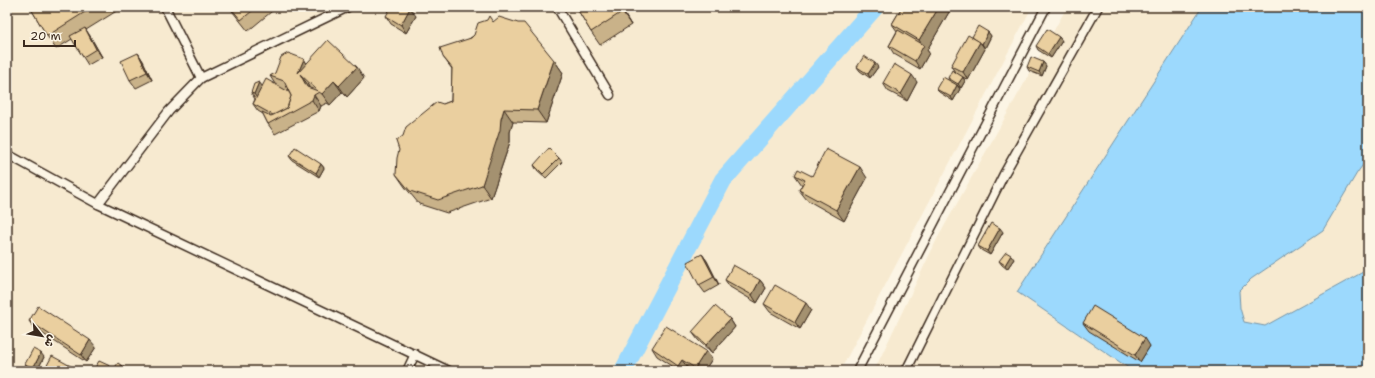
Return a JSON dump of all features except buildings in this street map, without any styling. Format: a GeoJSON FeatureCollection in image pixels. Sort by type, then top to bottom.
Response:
{"type":"FeatureCollection","features":[{"type":"Feature","properties":{"kind":"lane"},"geometry":{"type":"LineString","coordinates":[[166,7],[201,78]]}},
{"type":"Feature","properties":{"kind":"lane"},"geometry":{"type":"LineString","coordinates":[[98,204],[169,111],[201,78],[348,7]]}},
{"type":"Feature","properties":{"kind":"lane"},"geometry":{"type":"LineString","coordinates":[[558,7],[610,95]]}},
{"type":"Feature","properties":{"kind":"lane"},"geometry":{"type":"LineString","coordinates":[[857,371],[1046,7]]}},
{"type":"Feature","properties":{"kind":"lane"},"geometry":{"type":"LineString","coordinates":[[906,371],[1004,174],[1098,7]]}},
{"type":"Feature","properties":{"kind":"lane"},"geometry":{"type":"LineString","coordinates":[[7,154],[98,204],[449,371]]}},
{"type":"Feature","properties":{"kind":"lane"},"geometry":{"type":"LineString","coordinates":[[407,371],[415,354]]}},
{"type":"Feature","properties":{"kind":"shaded area"},"geometry":{"type":"Polygon","coordinates":[[[7,7],[1032,7],[840,371],[7,371],[7,7]]]}},
{"type":"Feature","properties":{"kind":"shaded area"},"geometry":{"type":"Polygon","coordinates":[[[1067,7],[1202,7],[1017,292],[1133,371],[874,371],[937,239],[1067,7]]]}},
{"type":"Feature","properties":{"kind":"shaded area"},"geometry":{"type":"Polygon","coordinates":[[[1368,158],[1368,267],[1363,272],[1265,326],[1244,322],[1240,308],[1239,291],[1357,173],[1368,158]]]}},
{"type":"Feature","properties":{"kind":"water"},"geometry":{"type":"Polygon","coordinates":[[[1202,7],[1368,7],[1368,158],[1357,173],[1323,230],[1251,279],[1239,291],[1240,308],[1244,322],[1265,326],[1363,272],[1368,267],[1368,371],[1133,371],[1017,292],[1202,7]]]}},
{"type":"Feature","properties":{"kind":"waterway"},"geometry":{"type":"LineString","coordinates":[[623,371],[723,180],[875,7]]}}]}
